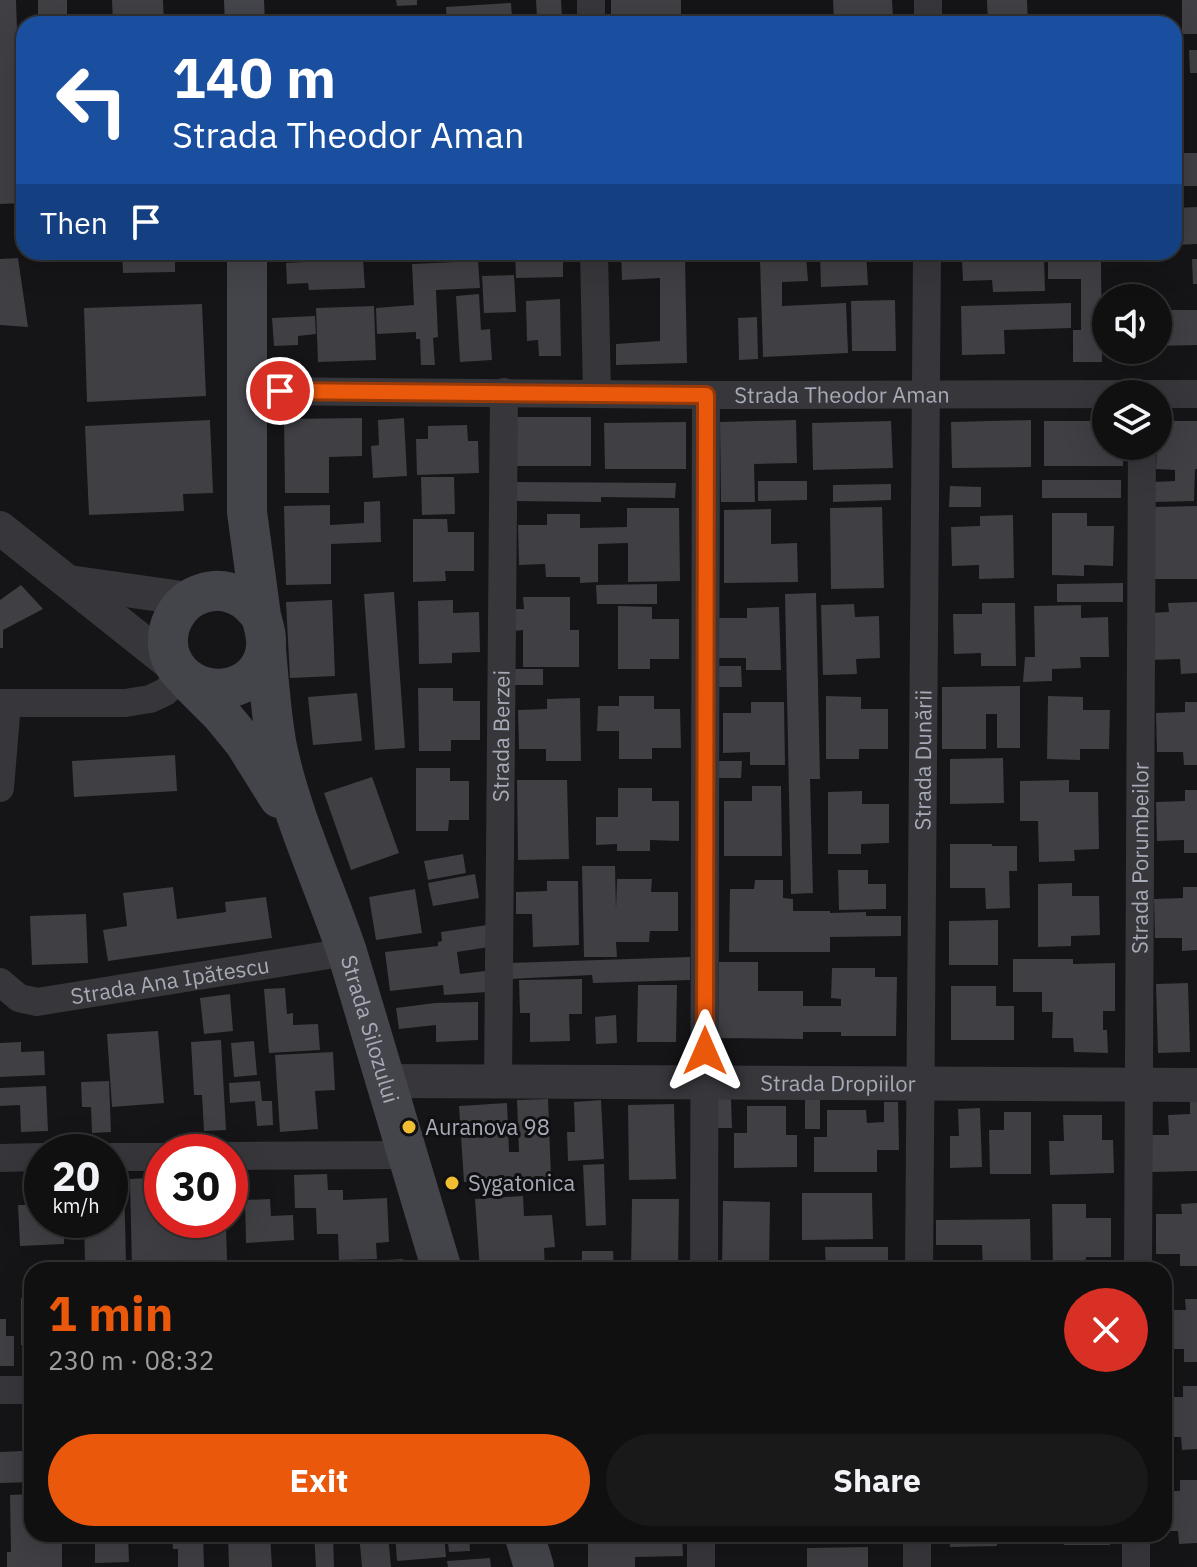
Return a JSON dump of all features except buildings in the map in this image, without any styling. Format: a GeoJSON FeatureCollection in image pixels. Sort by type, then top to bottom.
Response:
{"type":"FeatureCollection","features":[{"type":"Feature","properties":{"kind":"main road","name":"Strada Silozului"},"geometry":{"type":"LineString","coordinates":[[247,260],[247,512],[278,749],[304,839],[347,952],[440,1262]]}},
{"type":"Feature","properties":{"kind":"main road","name":"Strada Silozului"},"geometry":{"type":"LineString","coordinates":[[247,512],[229,561],[177,611],[170,624],[170,655],[183,675],[244,742],[304,839]]}},
{"type":"Feature","properties":{"kind":"main road"},"geometry":{"type":"LineString","coordinates":[[183,675],[203,688],[220,690],[250,678],[261,665],[264,633],[250,603],[236,594],[220,591],[196,596]]}},
{"type":"Feature","properties":{"kind":"main road"},"geometry":{"type":"LineString","coordinates":[[526,1542],[534,1567]]}},
{"type":"Feature","properties":{"kind":"street"},"geometry":{"type":"LineString","coordinates":[[594,260],[597,393]]}},
{"type":"Feature","properties":{"kind":"street","name":"Strada Dunării"},"geometry":{"type":"LineString","coordinates":[[919,1262],[927,260]]}},
{"type":"Feature","properties":{"kind":"street","name":"Strada Theodor Aman"},"geometry":{"type":"LineString","coordinates":[[248,391],[1092,394]]}},
{"type":"Feature","properties":{"kind":"street","name":"Strada Berzei"},"geometry":{"type":"LineString","coordinates":[[498,1082],[504,392]]}},
{"type":"Feature","properties":{"kind":"street","name":"Strada Theodor Aman"},"geometry":{"type":"LineString","coordinates":[[1172,394],[1197,394]]}},
{"type":"Feature","properties":{"kind":"street"},"geometry":{"type":"LineString","coordinates":[[704,1262],[706,395]]}},
{"type":"Feature","properties":{"kind":"street","name":"Strada Porumbeilor"},"geometry":{"type":"LineString","coordinates":[[1138,1262],[1142,460]]}},
{"type":"Feature","properties":{"kind":"street"},"geometry":{"type":"LineString","coordinates":[[0,528],[183,675],[165,692],[150,699],[125,703],[4,703],[0,788]]}},
{"type":"Feature","properties":{"kind":"street"},"geometry":{"type":"LineString","coordinates":[[69,581],[196,596]]}},
{"type":"Feature","properties":{"kind":"street","name":"Strada Ana Ipătescu"},"geometry":{"type":"LineString","coordinates":[[0,982],[19,998],[37,1002],[347,952]]}},
{"type":"Feature","properties":{"kind":"street","name":"Strada Dropiilor"},"geometry":{"type":"LineString","coordinates":[[384,1081],[1197,1085]]}},
{"type":"Feature","properties":{"kind":"street"},"geometry":{"type":"LineString","coordinates":[[248,1156],[407,1155]]}},
{"type":"Feature","properties":{"kind":"street"},"geometry":{"type":"LineString","coordinates":[[0,1158],[24,1157]]}},
{"type":"Feature","properties":{"kind":"street"},"geometry":{"type":"LineString","coordinates":[[0,1390],[24,1390]]}},
{"type":"Feature","properties":{"kind":"street"},"geometry":{"type":"LineString","coordinates":[[701,1542],[701,1567]]}},
{"type":"Feature","properties":{"kind":"street"},"geometry":{"type":"LineString","coordinates":[[917,1542],[917,1567]]}},
{"type":"Feature","properties":{"kind":"street"},"geometry":{"type":"LineString","coordinates":[[1136,1542],[1136,1567]]}},
{"type":"Feature","properties":{"kind":"place","name":"Auranova 98"},"geometry":{"type":"Point","coordinates":[409,1127]}},
{"type":"Feature","properties":{"kind":"place","name":"Sygatonica"},"geometry":{"type":"Point","coordinates":[452,1183]}},
{"type":"Feature","properties":{"kind":"route"},"geometry":{"type":"LineString","coordinates":[[280,391],[706,395],[705,1051]]}}]}
